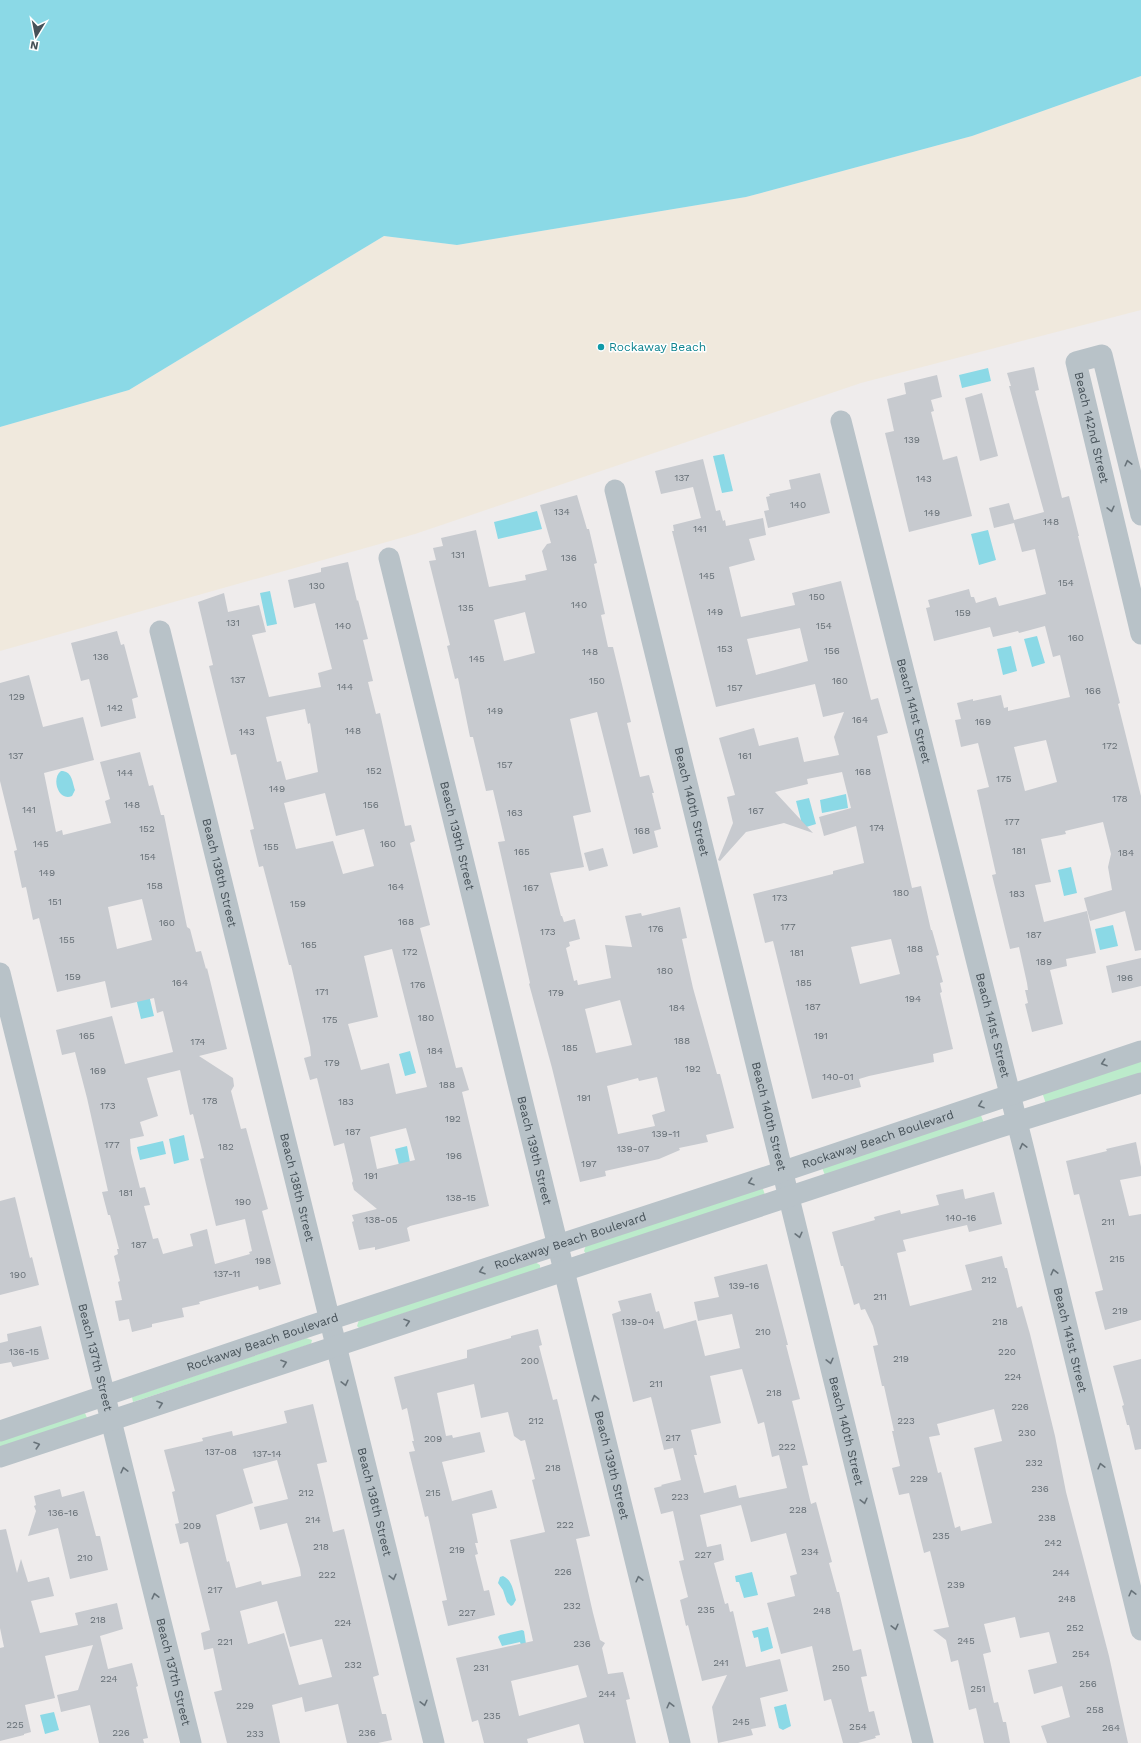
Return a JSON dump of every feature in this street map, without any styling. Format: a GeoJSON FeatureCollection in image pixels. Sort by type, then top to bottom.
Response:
{"type":"FeatureCollection","features":[{"type":"Feature","properties":{"kind":"street","name":"Beach 142nd Street"},"geometry":{"type":"LineString","coordinates":[[1141,515],[1102,355],[1076,362],[1141,634]]}},
{"type":"Feature","properties":{"kind":"street","name":"Beach 141st Street"},"geometry":{"type":"LineString","coordinates":[[841,420],[1017,1122],[1141,1630]]}},
{"type":"Feature","properties":{"kind":"street","name":"Beach 140th Street"},"geometry":{"type":"LineString","coordinates":[[615,490],[924,1743]]}},
{"type":"Feature","properties":{"kind":"street","name":"Beach 139th Street"},"geometry":{"type":"LineString","coordinates":[[389,558],[680,1743]]}},
{"type":"Feature","properties":{"kind":"street","name":"Beach 138th Street"},"geometry":{"type":"LineString","coordinates":[[160,631],[434,1743]]}},
{"type":"Feature","properties":{"kind":"street","name":"Beach 137th Street"},"geometry":{"type":"LineString","coordinates":[[0,973],[191,1743]]}},
{"type":"Feature","properties":{"kind":"street","name":"Rockaway Beach Boulevard"},"geometry":{"type":"LineString","coordinates":[[0,1431],[330,1320],[557,1247],[1141,1051]]}},
{"type":"Feature","properties":{"kind":"street","name":"Rockaway Beach Boulevard"},"geometry":{"type":"LineString","coordinates":[[0,1457],[336,1345],[564,1272],[1017,1122],[1141,1083]]}},
{"type":"Feature","properties":{"kind":"green space"},"geometry":{"type":"Polygon","coordinates":[[[1141,1059],[1141,1076],[1047,1107],[1042,1092],[1141,1059]]]}},
{"type":"Feature","properties":{"kind":"green space"},"geometry":{"type":"Polygon","coordinates":[[[980,1113],[985,1126],[826,1178],[821,1165],[980,1113]]]}},
{"type":"Feature","properties":{"kind":"green space"},"geometry":{"type":"Polygon","coordinates":[[[759,1188],[763,1189],[765,1195],[586,1254],[584,1251],[586,1245],[759,1188]]]}},
{"type":"Feature","properties":{"kind":"green space"},"geometry":{"type":"Polygon","coordinates":[[[535,1262],[540,1265],[540,1269],[359,1328],[357,1326],[359,1320],[535,1262]]]}},
{"type":"Feature","properties":{"kind":"green space"},"geometry":{"type":"Polygon","coordinates":[[[306,1338],[312,1340],[311,1344],[133,1402],[132,1397],[306,1338]]]}},
{"type":"Feature","properties":{"kind":"green space"},"geometry":{"type":"Polygon","coordinates":[[[85,1413],[87,1418],[0,1450],[0,1439],[85,1413]]]}},
{"type":"Feature","properties":{"kind":"sand","name":"Rockaway Beach"},"geometry":{"type":"Polygon","coordinates":[[[1141,76],[1141,310],[861,383],[415,534],[0,651],[0,427],[129,390],[384,236],[457,245],[746,197],[972,136],[1141,76]]]}},
{"type":"Feature","properties":{"kind":"water"},"geometry":{"type":"Polygon","coordinates":[[[0,0],[1141,0],[1141,76],[972,136],[746,197],[457,245],[384,236],[129,390],[0,427],[0,0]]]}},
{"type":"Feature","properties":{"kind":"water"},"geometry":{"type":"Polygon","coordinates":[[[988,368],[991,381],[962,388],[959,375],[988,368]]]}},
{"type":"Feature","properties":{"kind":"water"},"geometry":{"type":"Polygon","coordinates":[[[724,454],[733,491],[722,493],[713,456],[724,454]]]}},
{"type":"Feature","properties":{"kind":"water"},"geometry":{"type":"Polygon","coordinates":[[[537,511],[542,529],[498,539],[494,522],[537,511]]]}},
{"type":"Feature","properties":{"kind":"water"},"geometry":{"type":"Polygon","coordinates":[[[988,530],[996,560],[979,565],[971,534],[988,530]]]}},
{"type":"Feature","properties":{"kind":"water"},"geometry":{"type":"Polygon","coordinates":[[[270,591],[277,624],[267,626],[260,593],[270,591]]]}},
{"type":"Feature","properties":{"kind":"water"},"geometry":{"type":"Polygon","coordinates":[[[1037,636],[1045,663],[1032,667],[1024,639],[1037,636]]]}},
{"type":"Feature","properties":{"kind":"water"},"geometry":{"type":"Polygon","coordinates":[[[1011,646],[1017,671],[1003,675],[997,649],[1011,646]]]}},
{"type":"Feature","properties":{"kind":"water"},"geometry":{"type":"Polygon","coordinates":[[[61,771],[65,771],[71,777],[75,790],[72,796],[63,796],[56,784],[58,774],[61,771]]]}},
{"type":"Feature","properties":{"kind":"water"},"geometry":{"type":"Polygon","coordinates":[[[846,794],[848,808],[822,813],[820,800],[846,794]]]}},
{"type":"Feature","properties":{"kind":"water"},"geometry":{"type":"Polygon","coordinates":[[[809,798],[816,824],[803,828],[796,801],[809,798]]]}},
{"type":"Feature","properties":{"kind":"water"},"geometry":{"type":"Polygon","coordinates":[[[1071,867],[1077,893],[1064,896],[1058,870],[1071,867]]]}},
{"type":"Feature","properties":{"kind":"water"},"geometry":{"type":"Polygon","coordinates":[[[1113,925],[1118,946],[1100,950],[1095,929],[1113,925]]]}},
{"type":"Feature","properties":{"kind":"water"},"geometry":{"type":"Polygon","coordinates":[[[148,991],[154,1016],[141,1019],[135,994],[148,991]]]}},
{"type":"Feature","properties":{"kind":"water"},"geometry":{"type":"Polygon","coordinates":[[[410,1051],[416,1073],[405,1076],[399,1054],[410,1051]]]}},
{"type":"Feature","properties":{"kind":"water"},"geometry":{"type":"Polygon","coordinates":[[[184,1135],[189,1160],[174,1164],[169,1139],[184,1135]]]}},
{"type":"Feature","properties":{"kind":"water"},"geometry":{"type":"Polygon","coordinates":[[[163,1141],[166,1154],[140,1160],[137,1147],[163,1141]]]}},
{"type":"Feature","properties":{"kind":"water"},"geometry":{"type":"Polygon","coordinates":[[[407,1146],[411,1168],[399,1165],[395,1149],[407,1146]]]}},
{"type":"Feature","properties":{"kind":"water"},"geometry":{"type":"Polygon","coordinates":[[[752,1572],[758,1595],[744,1598],[739,1582],[736,1582],[735,1576],[752,1572]]]}},
{"type":"Feature","properties":{"kind":"water"},"geometry":{"type":"Polygon","coordinates":[[[503,1576],[510,1583],[516,1600],[511,1606],[507,1602],[503,1590],[498,1583],[500,1577],[503,1576]]]}},
{"type":"Feature","properties":{"kind":"water"},"geometry":{"type":"Polygon","coordinates":[[[768,1627],[773,1648],[761,1652],[758,1637],[754,1638],[752,1631],[768,1627]]]}},
{"type":"Feature","properties":{"kind":"water"},"geometry":{"type":"Polygon","coordinates":[[[522,1630],[524,1631],[526,1644],[521,1645],[520,1642],[502,1646],[498,1637],[500,1635],[522,1630]]]}},
{"type":"Feature","properties":{"kind":"water"},"geometry":{"type":"Polygon","coordinates":[[[786,1704],[791,1726],[783,1730],[779,1728],[774,1707],[786,1704]]]}},
{"type":"Feature","properties":{"kind":"water"},"geometry":{"type":"Polygon","coordinates":[[[54,1712],[59,1730],[45,1734],[40,1715],[54,1712]]]}},
{"type":"Feature","properties":{"kind":"building"},"geometry":{"type":"Polygon","coordinates":[[[1034,367],[1039,390],[1035,391],[1062,498],[1069,496],[1120,703],[1118,704],[1141,796],[1141,950],[1135,951],[1125,911],[1090,921],[1084,898],[1112,890],[1108,867],[1111,854],[1103,822],[1065,831],[1066,834],[1041,839],[1051,882],[1035,885],[1044,922],[1087,911],[1096,953],[1066,959],[1067,966],[1050,970],[1063,1024],[1032,1032],[1025,1004],[1028,1003],[1025,990],[1028,990],[1019,947],[1010,949],[992,875],[996,874],[977,790],[989,787],[978,743],[961,747],[955,720],[961,719],[957,703],[973,699],[973,701],[1001,695],[1004,708],[1008,707],[1008,711],[1070,697],[1060,655],[1053,657],[1045,626],[1019,633],[1018,631],[993,637],[990,627],[934,641],[926,608],[930,607],[928,600],[969,589],[971,597],[974,597],[976,603],[996,597],[999,606],[1046,594],[1035,549],[1022,552],[1014,523],[994,528],[989,508],[1009,503],[1014,520],[1044,512],[1009,386],[1011,386],[1007,373],[1034,367]],[[1046,740],[1014,747],[1025,791],[1057,782],[1046,740]]]}},
{"type":"Feature","properties":{"kind":"building"},"geometry":{"type":"Polygon","coordinates":[[[937,375],[942,397],[931,400],[934,411],[931,412],[943,460],[957,456],[972,516],[909,532],[885,433],[894,431],[887,399],[906,394],[904,383],[937,375]]]}},
{"type":"Feature","properties":{"kind":"building"},"geometry":{"type":"Polygon","coordinates":[[[982,393],[998,456],[980,461],[965,398],[982,393]]]}},
{"type":"Feature","properties":{"kind":"building"},"geometry":{"type":"Polygon","coordinates":[[[703,459],[716,511],[720,510],[726,526],[763,518],[766,535],[749,539],[755,560],[729,567],[741,617],[795,605],[792,593],[841,581],[871,700],[878,698],[888,733],[877,736],[912,888],[921,886],[931,930],[939,955],[936,956],[943,982],[940,983],[942,992],[940,993],[953,1049],[933,1054],[934,1062],[859,1079],[861,1087],[812,1099],[773,941],[765,943],[753,894],[833,874],[833,871],[864,863],[856,826],[824,836],[819,817],[851,808],[842,772],[807,779],[808,784],[775,792],[813,833],[784,823],[746,832],[720,861],[718,860],[733,823],[727,797],[735,795],[719,738],[754,728],[759,746],[798,737],[804,762],[839,755],[834,737],[844,712],[823,717],[815,684],[716,707],[672,531],[674,531],[673,525],[701,518],[693,487],[661,494],[655,471],[703,459]],[[800,628],[747,639],[756,675],[808,661],[800,628]],[[891,939],[851,947],[860,984],[900,974],[891,939]]]}},
{"type":"Feature","properties":{"kind":"building"},"geometry":{"type":"Polygon","coordinates":[[[820,473],[830,513],[768,528],[764,511],[769,510],[766,497],[770,496],[769,494],[791,489],[789,480],[820,473]]]}},
{"type":"Feature","properties":{"kind":"building"},"geometry":{"type":"Polygon","coordinates":[[[577,495],[587,529],[589,529],[597,563],[594,564],[605,614],[601,615],[608,647],[613,647],[620,676],[631,722],[627,723],[640,777],[649,775],[661,829],[654,831],[658,847],[633,854],[597,712],[570,719],[591,812],[573,816],[584,867],[550,873],[561,916],[564,922],[575,919],[580,939],[569,942],[570,946],[566,948],[574,981],[577,980],[578,985],[611,978],[605,945],[632,947],[625,916],[641,913],[642,916],[680,907],[687,938],[682,939],[693,988],[717,1074],[720,1074],[734,1128],[706,1135],[708,1142],[679,1148],[680,1150],[659,1159],[605,1171],[606,1176],[580,1182],[552,1068],[529,984],[498,842],[505,841],[493,790],[486,791],[473,737],[470,737],[458,678],[455,679],[447,646],[450,645],[429,561],[436,560],[433,548],[443,546],[441,538],[476,530],[489,587],[526,580],[525,575],[547,570],[542,551],[547,544],[551,543],[540,505],[577,495]],[[525,612],[494,620],[504,661],[535,653],[525,612]],[[620,1000],[585,1009],[596,1053],[632,1045],[620,1000]],[[657,1077],[639,1081],[638,1078],[607,1086],[618,1134],[655,1126],[652,1115],[665,1111],[657,1077]]]}},
{"type":"Feature","properties":{"kind":"building"},"geometry":{"type":"Polygon","coordinates":[[[348,562],[368,639],[363,640],[373,681],[368,682],[376,714],[380,713],[405,826],[411,825],[415,841],[410,843],[430,925],[420,928],[456,1068],[462,1067],[469,1090],[462,1092],[489,1206],[410,1226],[407,1228],[410,1241],[375,1250],[375,1247],[359,1250],[352,1222],[354,1221],[352,1215],[377,1209],[354,1190],[344,1143],[334,1146],[317,1078],[310,1080],[304,1058],[311,1056],[310,1047],[291,965],[289,965],[263,866],[259,867],[250,830],[254,829],[236,754],[231,755],[209,666],[213,665],[198,602],[224,593],[228,612],[259,605],[266,632],[252,635],[269,697],[321,687],[318,673],[332,669],[315,603],[294,608],[288,580],[321,572],[321,568],[348,562]],[[305,709],[266,717],[277,762],[281,761],[286,780],[318,772],[310,723],[308,724],[305,709]],[[325,793],[284,803],[296,849],[333,841],[343,874],[374,866],[364,829],[336,836],[325,793]],[[392,949],[364,956],[378,1017],[348,1024],[361,1070],[389,1063],[396,1094],[427,1087],[392,949]],[[406,1128],[370,1137],[377,1169],[415,1160],[406,1128]]]}},
{"type":"Feature","properties":{"kind":"building"},"geometry":{"type":"Polygon","coordinates":[[[117,631],[121,645],[124,644],[138,697],[132,699],[136,718],[101,727],[89,679],[81,681],[71,643],[117,631]]]}},
{"type":"Feature","properties":{"kind":"building"},"geometry":{"type":"Polygon","coordinates":[[[29,675],[43,727],[83,717],[94,760],[44,773],[56,832],[62,830],[63,835],[111,823],[105,801],[110,799],[100,762],[140,752],[149,786],[153,785],[161,815],[164,815],[187,927],[190,929],[196,952],[201,951],[206,969],[207,968],[227,1049],[199,1056],[233,1078],[234,1086],[231,1091],[241,1129],[246,1128],[268,1209],[262,1211],[281,1284],[259,1290],[258,1286],[199,1302],[200,1304],[182,1308],[184,1317],[152,1324],[152,1327],[132,1332],[129,1319],[119,1321],[115,1301],[122,1300],[118,1282],[120,1281],[114,1256],[118,1254],[117,1249],[119,1249],[102,1192],[108,1191],[75,1052],[62,1055],[56,1030],[112,1016],[125,1064],[173,1052],[163,1011],[157,1013],[154,998],[111,1008],[105,981],[57,992],[39,918],[33,920],[26,887],[22,888],[14,851],[17,850],[0,781],[0,683],[29,675]],[[142,899],[108,907],[117,949],[152,940],[142,899]],[[180,1070],[147,1078],[158,1116],[140,1122],[144,1136],[130,1139],[131,1153],[140,1188],[145,1187],[150,1205],[144,1206],[153,1239],[158,1238],[163,1254],[193,1246],[190,1234],[207,1229],[215,1264],[250,1254],[249,1252],[252,1251],[245,1219],[216,1226],[200,1159],[204,1158],[193,1114],[190,1115],[180,1070]]]}},
{"type":"Feature","properties":{"kind":"building"},"geometry":{"type":"Polygon","coordinates":[[[603,848],[608,866],[589,871],[584,853],[603,848]]]}},
{"type":"Feature","properties":{"kind":"building"},"geometry":{"type":"Polygon","coordinates":[[[1141,958],[1141,986],[1112,993],[1106,966],[1141,958]]]}},
{"type":"Feature","properties":{"kind":"building"},"geometry":{"type":"Polygon","coordinates":[[[1136,1142],[1141,1167],[1141,1176],[1120,1180],[1129,1216],[1141,1214],[1141,1320],[1105,1330],[1095,1292],[1103,1290],[1079,1194],[1074,1195],[1066,1161],[1136,1142]]]}},
{"type":"Feature","properties":{"kind":"building"},"geometry":{"type":"Polygon","coordinates":[[[963,1189],[965,1199],[994,1192],[1002,1224],[969,1232],[967,1225],[903,1240],[906,1251],[897,1253],[910,1306],[972,1290],[965,1265],[1002,1256],[1005,1268],[1007,1268],[1017,1308],[1022,1306],[1030,1334],[1055,1436],[1066,1492],[1109,1656],[1128,1743],[1047,1743],[1041,1726],[1070,1717],[1062,1686],[1034,1694],[1028,1670],[1057,1663],[1049,1632],[1020,1638],[1015,1617],[984,1624],[991,1652],[983,1654],[994,1703],[998,1702],[1003,1722],[1006,1722],[1010,1743],[984,1743],[976,1708],[969,1710],[958,1660],[951,1662],[946,1640],[933,1630],[949,1627],[930,1551],[924,1553],[909,1493],[899,1495],[892,1468],[900,1466],[884,1386],[882,1386],[873,1346],[878,1345],[873,1326],[865,1309],[861,1310],[859,1303],[854,1305],[832,1232],[875,1220],[874,1217],[900,1210],[901,1214],[939,1205],[936,1195],[963,1189]],[[994,1409],[937,1424],[940,1435],[929,1437],[938,1473],[941,1472],[955,1528],[960,1526],[961,1531],[992,1523],[974,1448],[1002,1441],[994,1409]]]}},
{"type":"Feature","properties":{"kind":"building"},"geometry":{"type":"Polygon","coordinates":[[[15,1197],[30,1258],[32,1257],[39,1285],[0,1295],[0,1201],[15,1197]]]}},
{"type":"Feature","properties":{"kind":"building"},"geometry":{"type":"Polygon","coordinates":[[[767,1264],[800,1399],[792,1401],[808,1465],[802,1466],[811,1504],[816,1502],[832,1562],[829,1563],[837,1592],[839,1592],[853,1651],[861,1649],[867,1676],[861,1677],[869,1712],[874,1711],[880,1735],[875,1736],[876,1738],[858,1743],[843,1743],[831,1699],[824,1701],[812,1646],[781,1654],[767,1603],[795,1596],[790,1576],[797,1574],[786,1533],[751,1542],[741,1505],[700,1515],[707,1547],[721,1544],[724,1560],[714,1563],[725,1604],[728,1603],[730,1612],[733,1611],[746,1667],[780,1659],[788,1691],[760,1698],[766,1726],[751,1729],[753,1735],[718,1743],[712,1707],[727,1675],[702,1681],[680,1600],[688,1597],[679,1561],[684,1560],[673,1511],[661,1514],[654,1488],[681,1480],[673,1448],[664,1450],[651,1397],[633,1402],[612,1314],[621,1311],[618,1301],[651,1293],[656,1312],[659,1311],[664,1329],[696,1320],[705,1356],[740,1348],[732,1314],[698,1321],[694,1302],[719,1297],[714,1277],[767,1264]],[[742,1369],[710,1376],[721,1423],[691,1430],[697,1455],[694,1455],[704,1493],[736,1485],[739,1498],[787,1488],[779,1455],[772,1457],[764,1422],[758,1424],[742,1369]]]}},
{"type":"Feature","properties":{"kind":"building"},"geometry":{"type":"Polygon","coordinates":[[[41,1326],[49,1359],[13,1367],[11,1362],[0,1364],[0,1343],[8,1341],[7,1334],[41,1326]]]}},
{"type":"Feature","properties":{"kind":"building"},"geometry":{"type":"Polygon","coordinates":[[[538,1329],[542,1345],[539,1346],[553,1400],[557,1399],[590,1536],[576,1539],[593,1613],[600,1640],[605,1643],[602,1648],[608,1674],[623,1672],[630,1699],[626,1700],[636,1743],[584,1743],[579,1724],[527,1739],[528,1743],[484,1743],[478,1720],[472,1722],[456,1658],[533,1641],[510,1540],[545,1532],[532,1480],[535,1479],[525,1440],[521,1441],[514,1436],[508,1412],[481,1418],[474,1384],[437,1393],[446,1436],[452,1435],[453,1438],[480,1432],[485,1452],[442,1462],[452,1501],[492,1490],[497,1508],[472,1514],[478,1543],[475,1543],[478,1554],[475,1555],[484,1591],[489,1590],[495,1615],[448,1626],[442,1601],[447,1600],[428,1516],[425,1517],[409,1452],[415,1451],[407,1408],[402,1410],[394,1377],[467,1358],[467,1350],[511,1338],[511,1336],[538,1329]],[[578,1665],[511,1681],[519,1716],[587,1697],[578,1665]]]}},
{"type":"Feature","properties":{"kind":"building"},"geometry":{"type":"Polygon","coordinates":[[[1141,1359],[1141,1449],[1135,1450],[1129,1425],[1127,1425],[1122,1406],[1124,1405],[1113,1366],[1141,1359]]]}},
{"type":"Feature","properties":{"kind":"building"},"geometry":{"type":"Polygon","coordinates":[[[313,1404],[327,1462],[317,1464],[333,1532],[344,1529],[379,1675],[373,1677],[382,1714],[386,1714],[392,1740],[378,1743],[347,1743],[338,1704],[305,1712],[302,1697],[272,1705],[280,1743],[227,1743],[214,1692],[222,1690],[213,1648],[204,1650],[201,1633],[210,1630],[188,1542],[180,1544],[175,1524],[179,1523],[172,1492],[175,1491],[164,1450],[203,1441],[202,1438],[232,1431],[233,1436],[287,1423],[284,1411],[313,1404]],[[277,1460],[243,1469],[253,1503],[216,1515],[227,1562],[229,1561],[236,1588],[261,1581],[262,1585],[301,1576],[287,1523],[260,1530],[254,1507],[288,1499],[277,1460]],[[277,1601],[240,1611],[248,1644],[284,1633],[299,1685],[332,1677],[322,1639],[290,1647],[277,1601]]]}},
{"type":"Feature","properties":{"kind":"building"},"geometry":{"type":"Polygon","coordinates":[[[60,1489],[62,1497],[84,1491],[96,1536],[100,1536],[108,1570],[70,1579],[58,1528],[28,1536],[36,1511],[34,1506],[36,1505],[34,1496],[60,1489]]]}},
{"type":"Feature","properties":{"kind":"building"},"geometry":{"type":"Polygon","coordinates":[[[6,1529],[17,1573],[21,1559],[28,1582],[49,1577],[54,1596],[31,1601],[40,1633],[78,1625],[75,1613],[117,1603],[123,1629],[100,1636],[108,1669],[132,1663],[148,1738],[143,1739],[144,1743],[99,1743],[90,1705],[61,1712],[57,1695],[78,1690],[93,1645],[45,1656],[55,1698],[25,1705],[31,1732],[0,1741],[0,1648],[4,1647],[0,1628],[0,1530],[6,1529]]]}},
{"type":"Feature","properties":{"kind":"place","name":"Rockaway Beach"},"geometry":{"type":"Point","coordinates":[601,347]}}]}
